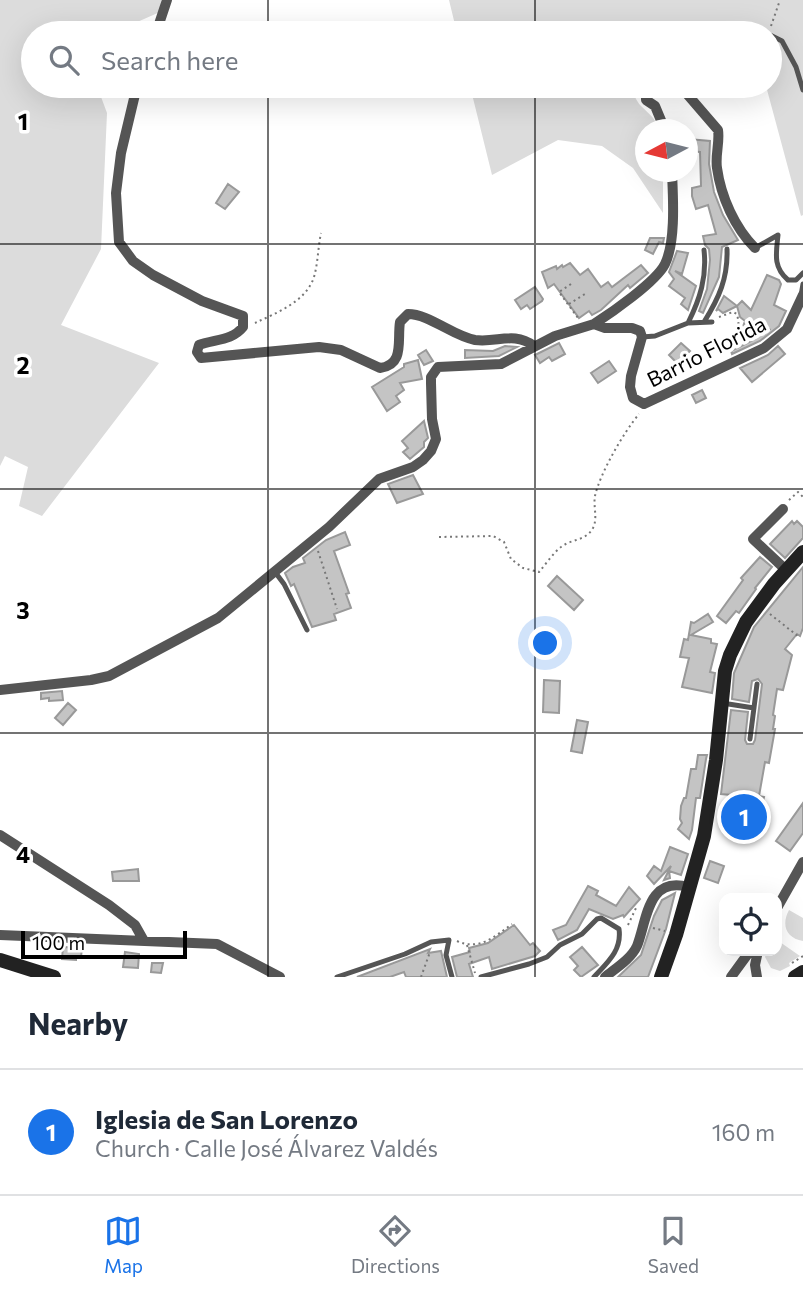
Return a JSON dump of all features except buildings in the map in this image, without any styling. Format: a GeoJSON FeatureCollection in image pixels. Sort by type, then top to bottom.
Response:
{"type":"FeatureCollection","features":[{"type":"Feature","properties":{"kind":"street"},"geometry":{"type":"LineString","coordinates":[[160,21],[167,0]]}},
{"type":"Feature","properties":{"kind":"street"},"geometry":{"type":"LineString","coordinates":[[134,98],[124,135],[116,193],[119,242],[122,249],[141,268],[202,301],[243,316],[243,327],[229,337],[199,345],[197,349],[201,358],[319,346],[341,350],[380,368],[391,366],[397,357],[400,322],[408,314],[415,314],[474,340],[523,338],[534,346]]}},
{"type":"Feature","properties":{"kind":"street"},"geometry":{"type":"LineString","coordinates":[[646,98],[662,119]]}},
{"type":"Feature","properties":{"kind":"street"},"geometry":{"type":"LineString","coordinates":[[690,98],[718,130],[717,162],[720,178],[733,216],[744,237],[755,248]]}},
{"type":"Feature","properties":{"kind":"street"},"geometry":{"type":"LineString","coordinates":[[0,690],[109,676],[218,618],[335,521],[379,479],[412,467],[431,452],[436,439],[430,383],[435,369],[441,366],[501,364],[568,331],[594,324],[652,280],[665,265],[671,231],[671,182]]}},
{"type":"Feature","properties":{"kind":"street","name":"Barrio Florida"},"geometry":{"type":"LineString","coordinates":[[644,404],[764,348],[788,329],[802,297]]}},
{"type":"Feature","properties":{"kind":"street"},"geometry":{"type":"LineString","coordinates":[[594,324],[605,328],[632,328],[640,331],[642,337],[630,387],[633,398],[644,404]]}},
{"type":"Feature","properties":{"kind":"street"},"geometry":{"type":"LineString","coordinates":[[783,509],[753,538],[786,570]]}},
{"type":"Feature","properties":{"kind":"street"},"geometry":{"type":"LineString","coordinates":[[661,977],[704,836],[716,760],[725,671],[730,655],[746,622],[803,552]]}},
{"type":"Feature","properties":{"kind":"street"},"geometry":{"type":"LineString","coordinates":[[0,835],[109,905],[135,925],[144,941]]}},
{"type":"Feature","properties":{"kind":"street"},"geometry":{"type":"LineString","coordinates":[[782,899],[803,862]]}},
{"type":"Feature","properties":{"kind":"street"},"geometry":{"type":"LineString","coordinates":[[605,977],[637,946],[648,906],[656,894],[673,886],[688,887]]}},
{"type":"Feature","properties":{"kind":"street"},"geometry":{"type":"LineString","coordinates":[[0,935],[217,944],[280,977]]}},
{"type":"Feature","properties":{"kind":"street"},"geometry":{"type":"LineString","coordinates":[[734,975],[747,956]]}},
{"type":"Feature","properties":{"kind":"street"},"geometry":{"type":"LineString","coordinates":[[758,956],[758,975]]}},
{"type":"Feature","properties":{"kind":"street"},"geometry":{"type":"LineString","coordinates":[[0,960],[54,977]]}},
{"type":"Feature","properties":{"kind":"lane"},"geometry":{"type":"LineString","coordinates":[[782,41],[796,67],[803,90]]}},
{"type":"Feature","properties":{"kind":"lane"},"geometry":{"type":"LineString","coordinates":[[755,248],[778,235],[778,270],[788,280],[796,280],[803,273]]}},
{"type":"Feature","properties":{"kind":"lane"},"geometry":{"type":"LineString","coordinates":[[704,322],[719,299],[726,277],[727,249]]}},
{"type":"Feature","properties":{"kind":"lane"},"geometry":{"type":"LineString","coordinates":[[688,323],[701,293],[705,275],[704,250]]}},
{"type":"Feature","properties":{"kind":"lane"},"geometry":{"type":"LineString","coordinates":[[802,297],[803,284]]}},
{"type":"Feature","properties":{"kind":"lane"},"geometry":{"type":"LineString","coordinates":[[642,337],[655,336],[688,323],[712,321]]}},
{"type":"Feature","properties":{"kind":"lane"},"geometry":{"type":"LineString","coordinates":[[272,574],[284,584],[307,630]]}},
{"type":"Feature","properties":{"kind":"lane"},"geometry":{"type":"LineString","coordinates":[[750,739],[757,684]]}},
{"type":"Feature","properties":{"kind":"lane"},"geometry":{"type":"LineString","coordinates":[[721,703],[754,708]]}},
{"type":"Feature","properties":{"kind":"lane"},"geometry":{"type":"LineString","coordinates":[[479,977],[547,957],[559,945],[576,938],[601,918],[619,929],[620,940],[613,956],[594,977]]}},
{"type":"Feature","properties":{"kind":"lane"},"geometry":{"type":"LineString","coordinates":[[337,977],[405,954],[431,942],[449,940],[446,955],[452,977]]}},
{"type":"Feature","properties":{"kind":"path"},"geometry":{"type":"LineString","coordinates":[[773,21],[780,0]]}},
{"type":"Feature","properties":{"kind":"path"},"geometry":{"type":"LineString","coordinates":[[243,327],[277,312],[306,291],[314,277],[321,233]]}},
{"type":"Feature","properties":{"kind":"path"},"geometry":{"type":"LineString","coordinates":[[571,284],[559,292],[580,321]]}},
{"type":"Feature","properties":{"kind":"path"},"geometry":{"type":"LineString","coordinates":[[569,305],[585,294]]}},
{"type":"Feature","properties":{"kind":"path"},"geometry":{"type":"LineString","coordinates":[[712,321],[733,312],[737,314],[740,327],[735,340],[721,355],[714,368],[715,372]]}},
{"type":"Feature","properties":{"kind":"path"},"geometry":{"type":"LineString","coordinates":[[735,340],[751,340],[765,323],[778,338]]}},
{"type":"Feature","properties":{"kind":"path"},"geometry":{"type":"LineString","coordinates":[[439,537],[493,536],[504,542],[511,559],[523,568],[539,572],[561,547],[587,536],[593,529],[596,522],[594,500],[598,486],[628,428],[644,404]]}},
{"type":"Feature","properties":{"kind":"path"},"geometry":{"type":"LineString","coordinates":[[783,509],[782,506],[798,492],[803,496]]}},
{"type":"Feature","properties":{"kind":"path"},"geometry":{"type":"LineString","coordinates":[[313,539],[337,609]]}},
{"type":"Feature","properties":{"kind":"path"},"geometry":{"type":"LineString","coordinates":[[759,605],[799,637]]}},
{"type":"Feature","properties":{"kind":"path"},"geometry":{"type":"LineString","coordinates":[[449,940],[467,945],[483,943],[512,924]]}},
{"type":"Feature","properties":{"kind":"path"},"geometry":{"type":"LineString","coordinates":[[642,925],[676,934]]}},
{"type":"Feature","properties":{"kind":"path"},"geometry":{"type":"LineString","coordinates":[[467,945],[479,977]]}},
{"type":"Feature","properties":{"kind":"path"},"geometry":{"type":"LineString","coordinates":[[421,977],[431,951]]}},
{"type":"Feature","properties":{"kind":"path"},"geometry":{"type":"LineString","coordinates":[[797,972],[803,956]]}},
{"type":"Feature","properties":{"kind":"shaded area"},"geometry":{"type":"Polygon","coordinates":[[[0,0],[161,0],[160,12],[139,21],[21,21],[21,98],[101,98],[107,113],[101,249],[61,325],[159,363],[42,516],[19,506],[28,467],[5,456],[0,466],[0,0]]]}},
{"type":"Feature","properties":{"kind":"shaded area"},"geometry":{"type":"Polygon","coordinates":[[[449,0],[803,0],[803,215],[801,216],[769,98],[782,98],[782,21],[454,21],[449,0]]]}},
{"type":"Feature","properties":{"kind":"shaded area"},"geometry":{"type":"Polygon","coordinates":[[[473,98],[636,98],[654,119],[635,119],[635,171],[602,146],[558,140],[492,175],[473,98]]]}},
{"type":"Feature","properties":{"kind":"shaded area"},"geometry":{"type":"Polygon","coordinates":[[[642,182],[663,182],[663,213],[642,182]]]}},
{"type":"Feature","properties":{"kind":"shaded area"},"geometry":{"type":"Polygon","coordinates":[[[789,910],[803,918],[803,941],[789,934],[785,926],[789,910]]]}},
{"type":"Feature","properties":{"kind":"shaded area"},"geometry":{"type":"Polygon","coordinates":[[[782,943],[800,956],[780,971],[771,968],[765,957],[782,956],[782,943]]]}},
{"type":"Feature","properties":{"kind":"place","name":"Iglesia de San Lorenzo"},"geometry":{"type":"Point","coordinates":[744,817]}}]}
